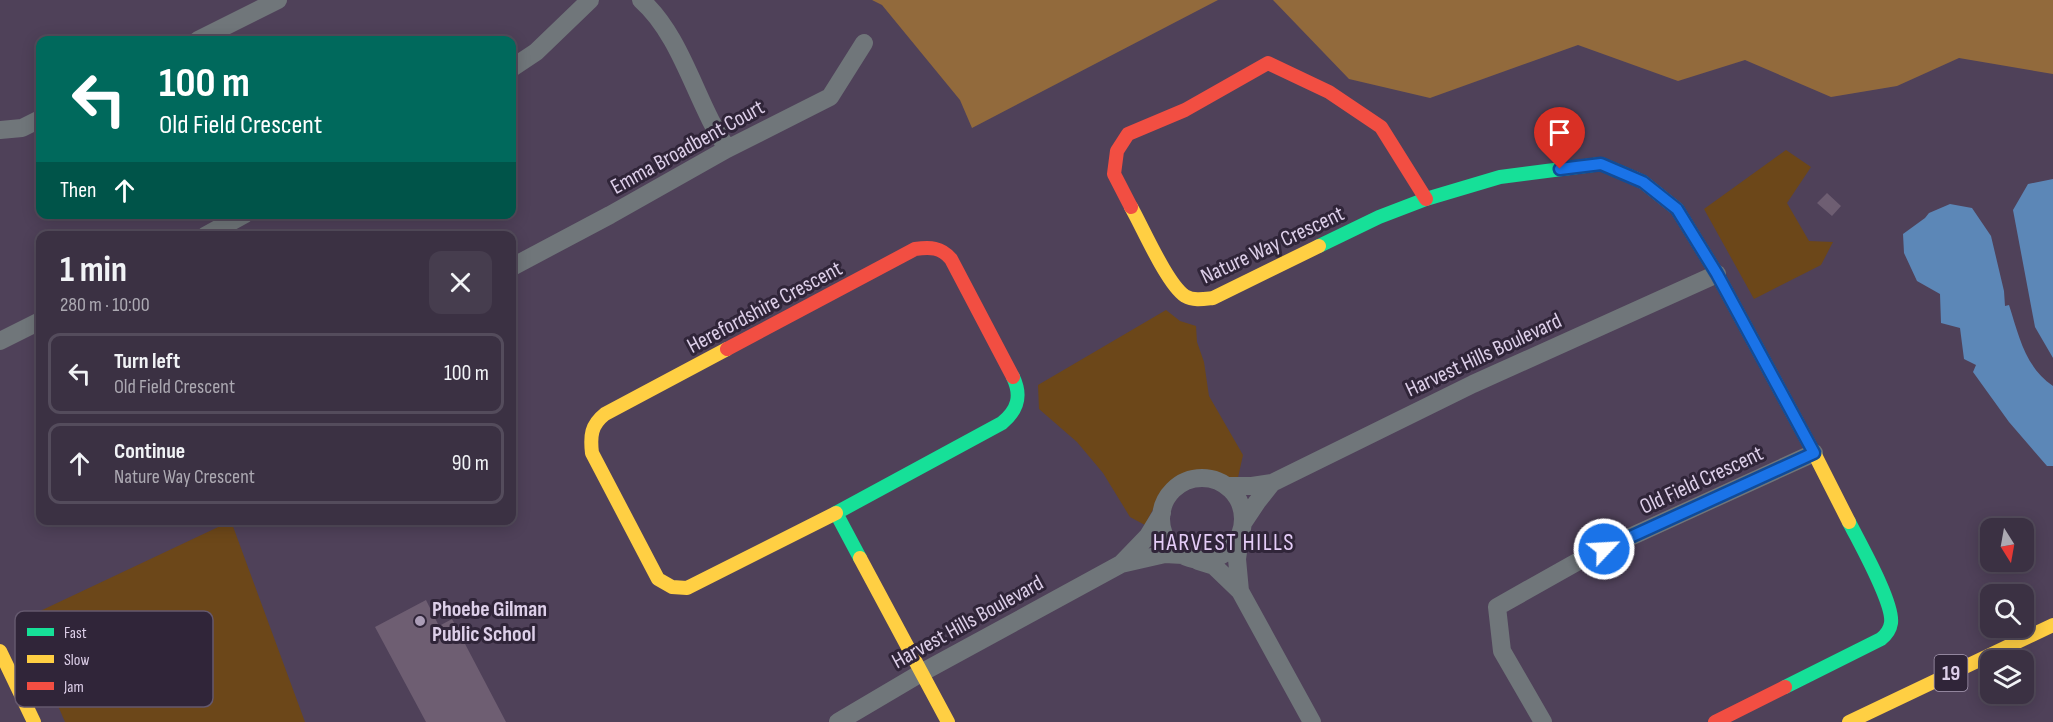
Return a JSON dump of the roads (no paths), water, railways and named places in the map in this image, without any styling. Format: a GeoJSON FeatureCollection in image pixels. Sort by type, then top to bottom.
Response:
{"type":"FeatureCollection","features":[{"type":"Feature","properties":{"kind":"street"},"geometry":{"type":"LineString","coordinates":[[206,36],[278,0]]}},
{"type":"Feature","properties":{"kind":"street"},"geometry":{"type":"LineString","coordinates":[[516,65],[536,52],[590,0]]}},
{"type":"Feature","properties":{"kind":"street"},"geometry":{"type":"LineString","coordinates":[[641,0],[649,6],[674,44],[710,119],[728,149]]}},
{"type":"Feature","properties":{"kind":"street","name":"Emma Broadbent Court"},"geometry":{"type":"LineString","coordinates":[[516,265],[728,149],[830,97],[864,43]]}},
{"type":"Feature","properties":{"kind":"street","name":"Nature Way Crescent"},"geometry":{"type":"LineString","coordinates":[[1426,199],[1382,127],[1329,92],[1268,63],[1185,110],[1128,134],[1117,151],[1114,174],[1172,282],[1182,295],[1192,300],[1213,298],[1379,217],[1426,199],[1500,177],[1601,164],[1643,182],[1677,209],[1717,274]]}},
{"type":"Feature","properties":{"kind":"street"},"geometry":{"type":"LineString","coordinates":[[0,130],[22,128],[36,121]]}},
{"type":"Feature","properties":{"kind":"street"},"geometry":{"type":"LineString","coordinates":[[214,231],[236,219]]}},
{"type":"Feature","properties":{"kind":"street","name":"Herefordshire Crescent"},"geometry":{"type":"LineString","coordinates":[[938,248],[951,259],[1015,382],[1020,394],[1018,406],[1013,414],[1002,423],[836,513],[687,588],[677,590],[658,579],[592,453],[590,435],[595,422],[616,409],[915,249],[938,248]]}},
{"type":"Feature","properties":{"kind":"street"},"geometry":{"type":"LineString","coordinates":[[1715,722],[1887,634],[1891,624],[1891,614],[1877,578],[1814,453],[1717,274]]}},
{"type":"Feature","properties":{"kind":"street","name":"Harvest Hills Boulevard"},"geometry":{"type":"LineString","coordinates":[[1226,486],[1272,483],[1473,384],[1717,274]]}},
{"type":"Feature","properties":{"kind":"street"},"geometry":{"type":"LineString","coordinates":[[0,341],[36,323]]}},
{"type":"Feature","properties":{"kind":"street","name":"Old Field Crescent"},"geometry":{"type":"LineString","coordinates":[[1543,722],[1502,651],[1497,608],[1584,558],[1814,453]]}},
{"type":"Feature","properties":{"kind":"street"},"geometry":{"type":"LineString","coordinates":[[1240,591],[1237,559],[1242,509],[1236,496],[1226,486],[1213,480],[1188,481],[1175,488],[1166,500],[1162,513],[1164,534],[1172,547],[1190,558],[1214,566],[1240,591],[1312,722]]}},
{"type":"Feature","properties":{"kind":"street","name":"Harvest Hills Boulevard"},"geometry":{"type":"LineString","coordinates":[[1241,530],[1257,502],[1272,483]]}},
{"type":"Feature","properties":{"kind":"street"},"geometry":{"type":"LineString","coordinates":[[836,513],[948,722]]}},
{"type":"Feature","properties":{"kind":"street","name":"Harvest Hills Boulevard"},"geometry":{"type":"LineString","coordinates":[[1121,564],[1148,536],[1162,513]]}},
{"type":"Feature","properties":{"kind":"street"},"geometry":{"type":"LineString","coordinates":[[1190,558],[1211,559],[1224,554],[1234,545],[1241,530]]}},
{"type":"Feature","properties":{"kind":"street","name":"Harvest Hills Boulevard"},"geometry":{"type":"LineString","coordinates":[[838,722],[921,673],[1121,564],[1165,554],[1190,558]]}},
{"type":"Feature","properties":{"kind":"street","name":"19"},"geometry":{"type":"LineString","coordinates":[[1849,722],[2053,626]]}},
{"type":"Feature","properties":{"kind":"street"},"geometry":{"type":"LineString","coordinates":[[0,651],[15,682]]}},
{"type":"Feature","properties":{"kind":"street"},"geometry":{"type":"LineString","coordinates":[[27,707],[34,722]]}},
{"type":"Feature","properties":{"kind":"water"},"geometry":{"type":"Polygon","coordinates":[[[2053,179],[2053,358],[2035,327],[2013,210],[2028,184],[2053,179]]]}},
{"type":"Feature","properties":{"kind":"water"},"geometry":{"type":"Polygon","coordinates":[[[1950,204],[1972,208],[1991,236],[2004,291],[2005,306],[2009,305],[2029,360],[2043,378],[2053,386],[2053,466],[2047,466],[2009,422],[1973,372],[1976,365],[1964,359],[1960,328],[1941,323],[1940,294],[1917,281],[1904,253],[1903,234],[1929,213],[1950,204]]]}},
{"type":"Feature","properties":{"kind":"place","name":"Phoebe Gilman Public School"},"geometry":{"type":"Point","coordinates":[420,621]}},
{"type":"Feature","properties":{"kind":"district","name":"HARVEST HILLS"},"geometry":{"type":"Point","coordinates":[1224,542]}}]}
